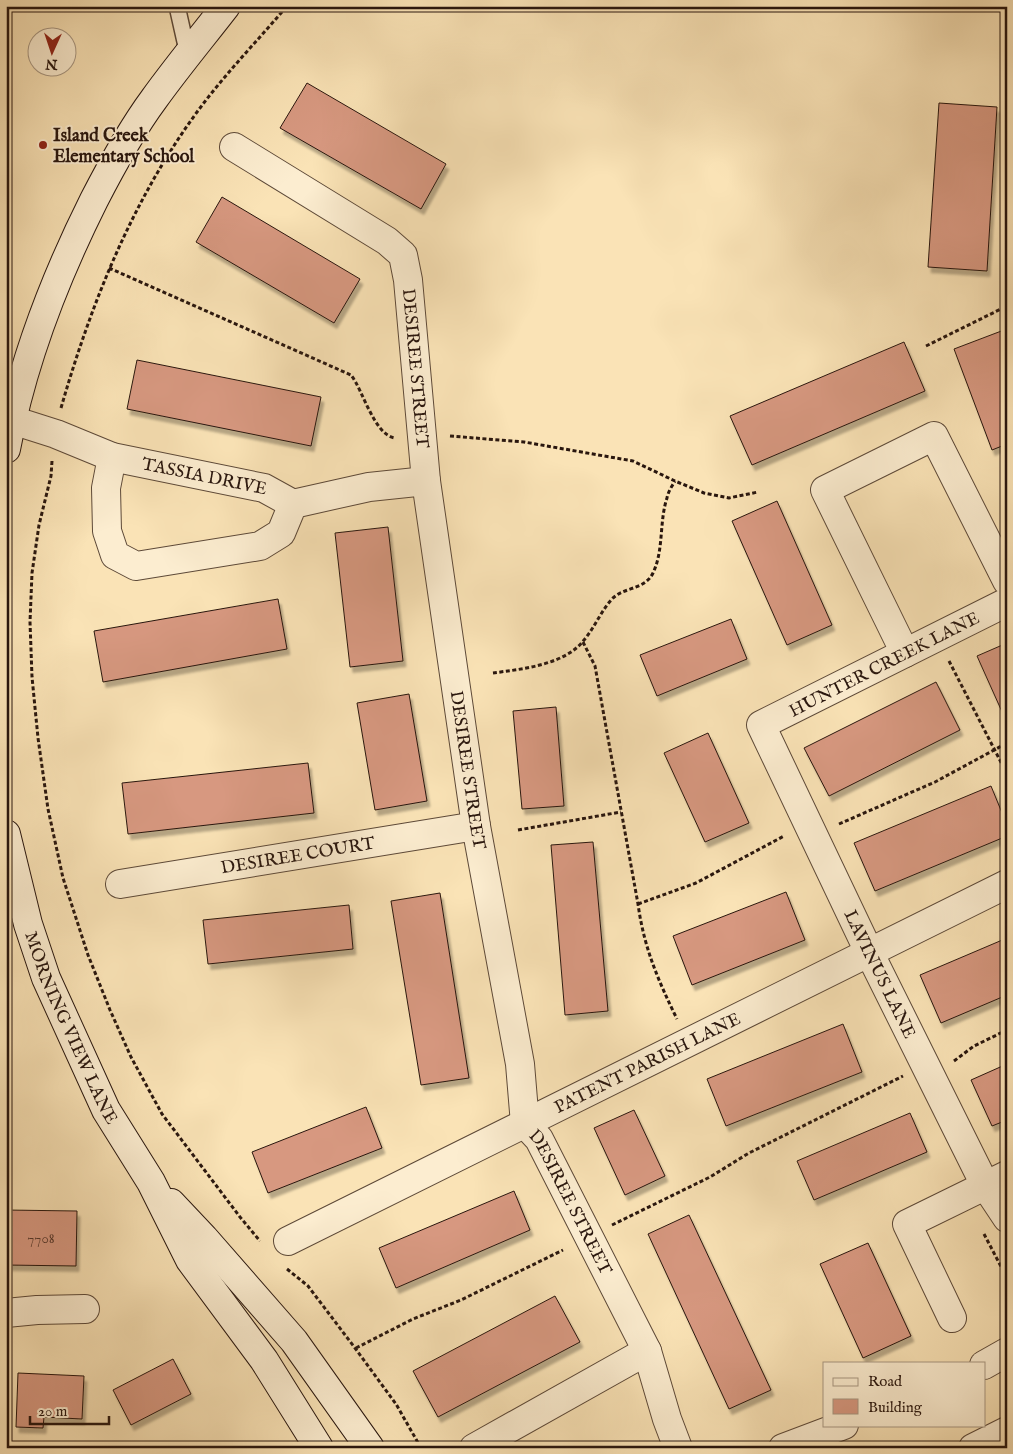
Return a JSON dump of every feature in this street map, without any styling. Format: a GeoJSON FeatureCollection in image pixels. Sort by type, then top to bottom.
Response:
{"type":"FeatureCollection","features":[{"type":"Feature","properties":{"kind":"street"},"geometry":{"type":"LineString","coordinates":[[6,449],[8,419],[39,327],[76,236],[117,156],[153,100],[226,6]]}},
{"type":"Feature","properties":{"kind":"street","name":"DESIREE STREET"},"geometry":{"type":"LineString","coordinates":[[234,147],[387,241],[403,255],[408,280],[426,481],[476,826],[520,1064],[525,1124],[539,1138],[647,1351],[667,1419],[678,1448]]}},
{"type":"Feature","properties":{"kind":"street","name":"TASSIA DRIVE"},"geometry":{"type":"LineString","coordinates":[[8,419],[56,434],[112,457],[264,488],[293,504]]}},
{"type":"Feature","properties":{"kind":"street"},"geometry":{"type":"LineString","coordinates":[[905,653],[825,490],[934,436],[1007,580]]}},
{"type":"Feature","properties":{"kind":"street"},"geometry":{"type":"LineString","coordinates":[[112,457],[106,488],[107,531],[115,555],[136,566],[260,546],[281,533],[293,504],[369,487],[426,481]]}},
{"type":"Feature","properties":{"kind":"street","name":"HUNTER CREEK LANE"},"geometry":{"type":"LineString","coordinates":[[761,725],[1007,602]]}},
{"type":"Feature","properties":{"kind":"street","name":"LAVINUS LANE"},"geometry":{"type":"LineString","coordinates":[[761,725],[869,952],[996,1180],[1007,1218]]}},
{"type":"Feature","properties":{"kind":"street","name":"DESIREE COURT"},"geometry":{"type":"LineString","coordinates":[[120,884],[476,826]]}},
{"type":"Feature","properties":{"kind":"street","name":"MORNING VIEW LANE"},"geometry":{"type":"LineString","coordinates":[[6,834],[28,924],[46,978],[106,1110],[151,1182],[190,1260],[264,1360],[319,1448]]}},
{"type":"Feature","properties":{"kind":"street","name":"PATENT PARISH LANE"},"geometry":{"type":"LineString","coordinates":[[277,1244],[525,1124],[1007,884]]}},
{"type":"Feature","properties":{"kind":"street"},"geometry":{"type":"LineString","coordinates":[[952,1318],[907,1224],[996,1180]]}},
{"type":"Feature","properties":{"kind":"street","name":"MORNING VIEW LANE"},"geometry":{"type":"LineString","coordinates":[[151,1182],[204,1238],[294,1341],[370,1448]]}},
{"type":"Feature","properties":{"kind":"street"},"geometry":{"type":"LineString","coordinates":[[6,1313],[85,1309]]}},
{"type":"Feature","properties":{"kind":"street"},"geometry":{"type":"LineString","coordinates":[[474,1448],[647,1351]]}},
{"type":"Feature","properties":{"kind":"street"},"geometry":{"type":"LineString","coordinates":[[986,1364],[1007,1352]]}},
{"type":"Feature","properties":{"kind":"street"},"geometry":{"type":"LineString","coordinates":[[782,1448],[841,1426]]}},
{"type":"Feature","properties":{"kind":"street"},"geometry":{"type":"LineString","coordinates":[[973,1448],[1007,1431]]}},
{"type":"Feature","properties":{"kind":"lane"},"geometry":{"type":"LineString","coordinates":[[177,6],[188,55]]}},
{"type":"Feature","properties":{"kind":"path"},"geometry":{"type":"LineString","coordinates":[[277,1244],[240,1217],[162,1114],[131,1057],[88,955],[63,878],[48,809],[32,677],[30,622],[32,573],[61,408],[75,361],[109,268],[141,202],[168,154],[203,103],[287,6]]}},
{"type":"Feature","properties":{"kind":"path"},"geometry":{"type":"LineString","coordinates":[[109,268],[352,375],[358,384],[367,407],[382,430],[392,438],[401,438]]}},
{"type":"Feature","properties":{"kind":"path"},"geometry":{"type":"LineString","coordinates":[[926,346],[1007,306]]}},
{"type":"Feature","properties":{"kind":"path"},"geometry":{"type":"LineString","coordinates":[[442,435],[524,442],[633,461],[704,493],[730,498],[758,492]]}},
{"type":"Feature","properties":{"kind":"path"},"geometry":{"type":"LineString","coordinates":[[493,673],[531,668],[552,661],[571,651],[583,642],[613,598],[647,582],[653,573],[660,547],[666,498],[675,481]]}},
{"type":"Feature","properties":{"kind":"path"},"geometry":{"type":"LineString","coordinates":[[936,637],[1007,774]]}},
{"type":"Feature","properties":{"kind":"path"},"geometry":{"type":"LineString","coordinates":[[583,642],[595,666],[641,929],[654,971],[679,1025]]}},
{"type":"Feature","properties":{"kind":"path"},"geometry":{"type":"LineString","coordinates":[[836,825],[935,782],[1007,743]]}},
{"type":"Feature","properties":{"kind":"path"},"geometry":{"type":"LineString","coordinates":[[518,830],[621,812]]}},
{"type":"Feature","properties":{"kind":"path"},"geometry":{"type":"LineString","coordinates":[[638,904],[696,883],[786,834]]}},
{"type":"Feature","properties":{"kind":"path"},"geometry":{"type":"LineString","coordinates":[[947,1066],[974,1046],[1007,1030]]}},
{"type":"Feature","properties":{"kind":"path"},"geometry":{"type":"LineString","coordinates":[[615,1224],[710,1177],[749,1153],[905,1075]]}},
{"type":"Feature","properties":{"kind":"path"},"geometry":{"type":"LineString","coordinates":[[983,1234],[1007,1278]]}},
{"type":"Feature","properties":{"kind":"path"},"geometry":{"type":"LineString","coordinates":[[355,1348],[413,1319],[461,1300],[563,1250]]}},
{"type":"Feature","properties":{"kind":"path"},"geometry":{"type":"LineString","coordinates":[[286,1268],[308,1286],[355,1348],[396,1404],[420,1448]]}},
{"type":"Feature","properties":{"kind":"building"},"geometry":{"type":"Polygon","coordinates":[[[307,83],[446,164],[421,209],[280,128],[307,83]]]}},
{"type":"Feature","properties":{"kind":"building"},"geometry":{"type":"Polygon","coordinates":[[[939,103],[997,107],[987,271],[928,267],[939,103]]]}},
{"type":"Feature","properties":{"kind":"building"},"geometry":{"type":"Polygon","coordinates":[[[222,197],[360,279],[334,323],[196,242],[222,197]]]}},
{"type":"Feature","properties":{"kind":"building"},"geometry":{"type":"Polygon","coordinates":[[[1004,330],[1007,338],[1007,444],[992,450],[954,349],[1004,330]]]}},
{"type":"Feature","properties":{"kind":"building"},"geometry":{"type":"Polygon","coordinates":[[[904,342],[925,391],[752,465],[730,416],[904,342]]]}},
{"type":"Feature","properties":{"kind":"building"},"geometry":{"type":"Polygon","coordinates":[[[137,360],[321,397],[311,446],[127,409],[137,360]]]}},
{"type":"Feature","properties":{"kind":"building"},"geometry":{"type":"Polygon","coordinates":[[[777,501],[832,625],[787,645],[732,521],[777,501]]]}},
{"type":"Feature","properties":{"kind":"building"},"geometry":{"type":"Polygon","coordinates":[[[388,527],[403,661],[350,667],[335,533],[388,527]]]}},
{"type":"Feature","properties":{"kind":"building"},"geometry":{"type":"Polygon","coordinates":[[[278,599],[287,649],[103,682],[94,631],[278,599]]]}},
{"type":"Feature","properties":{"kind":"building"},"geometry":{"type":"Polygon","coordinates":[[[731,619],[747,659],[657,696],[640,655],[731,619]]]}},
{"type":"Feature","properties":{"kind":"building"},"geometry":{"type":"Polygon","coordinates":[[[1007,643],[1007,712],[1003,714],[977,656],[1007,643]]]}},
{"type":"Feature","properties":{"kind":"building"},"geometry":{"type":"Polygon","coordinates":[[[936,682],[960,730],[829,796],[804,748],[936,682]]]}},
{"type":"Feature","properties":{"kind":"building"},"geometry":{"type":"Polygon","coordinates":[[[409,694],[427,801],[375,810],[357,703],[409,694]]]}},
{"type":"Feature","properties":{"kind":"building"},"geometry":{"type":"Polygon","coordinates":[[[556,707],[564,806],[522,809],[513,711],[556,707]]]}},
{"type":"Feature","properties":{"kind":"building"},"geometry":{"type":"Polygon","coordinates":[[[708,733],[749,823],[705,842],[664,753],[708,733]]]}},
{"type":"Feature","properties":{"kind":"building"},"geometry":{"type":"Polygon","coordinates":[[[308,763],[314,813],[128,834],[122,783],[308,763]]]}},
{"type":"Feature","properties":{"kind":"building"},"geometry":{"type":"Polygon","coordinates":[[[991,786],[1007,825],[1007,836],[875,891],[854,843],[991,786]]]}},
{"type":"Feature","properties":{"kind":"building"},"geometry":{"type":"Polygon","coordinates":[[[593,842],[608,1011],[565,1015],[551,845],[593,842]]]}},
{"type":"Feature","properties":{"kind":"building"},"geometry":{"type":"Polygon","coordinates":[[[786,892],[805,940],[692,985],[673,936],[786,892]]]}},
{"type":"Feature","properties":{"kind":"building"},"geometry":{"type":"Polygon","coordinates":[[[440,893],[469,1078],[421,1085],[391,901],[440,893]]]}},
{"type":"Feature","properties":{"kind":"building"},"geometry":{"type":"Polygon","coordinates":[[[349,905],[353,949],[208,964],[203,920],[349,905]]]}},
{"type":"Feature","properties":{"kind":"building"},"geometry":{"type":"Polygon","coordinates":[[[1007,938],[1007,995],[941,1023],[920,975],[1007,938]]]}},
{"type":"Feature","properties":{"kind":"building"},"geometry":{"type":"Polygon","coordinates":[[[843,1024],[862,1072],[726,1126],[707,1079],[843,1024]]]}},
{"type":"Feature","properties":{"kind":"building"},"geometry":{"type":"Polygon","coordinates":[[[1007,1064],[1007,1120],[992,1126],[971,1080],[1007,1064]]]}},
{"type":"Feature","properties":{"kind":"building"},"geometry":{"type":"Polygon","coordinates":[[[366,1107],[382,1148],[268,1193],[252,1152],[366,1107]]]}},
{"type":"Feature","properties":{"kind":"building"},"geometry":{"type":"Polygon","coordinates":[[[634,1110],[665,1176],[625,1195],[594,1128],[634,1110]]]}},
{"type":"Feature","properties":{"kind":"building"},"geometry":{"type":"Polygon","coordinates":[[[910,1113],[927,1152],[814,1200],[797,1161],[910,1113]]]}},
{"type":"Feature","properties":{"kind":"building"},"geometry":{"type":"Polygon","coordinates":[[[514,1191],[530,1230],[396,1288],[379,1248],[514,1191]]]}},
{"type":"Feature","properties":{"kind":"building"},"geometry":{"type":"Polygon","coordinates":[[[6,1210],[77,1211],[76,1266],[6,1265],[6,1210]]]}},
{"type":"Feature","properties":{"kind":"building"},"geometry":{"type":"Polygon","coordinates":[[[689,1215],[771,1390],[729,1409],[648,1234],[689,1215]]]}},
{"type":"Feature","properties":{"kind":"building"},"geometry":{"type":"Polygon","coordinates":[[[868,1243],[911,1336],[863,1358],[820,1264],[868,1243]]]}},
{"type":"Feature","properties":{"kind":"building"},"geometry":{"type":"Polygon","coordinates":[[[555,1296],[580,1342],[438,1417],[413,1371],[555,1296]]]}},
{"type":"Feature","properties":{"kind":"building"},"geometry":{"type":"Polygon","coordinates":[[[173,1359],[191,1394],[131,1425],[113,1390],[173,1359]]]}},
{"type":"Feature","properties":{"kind":"building"},"geometry":{"type":"Polygon","coordinates":[[[18,1373],[84,1376],[82,1419],[44,1417],[43,1428],[16,1427],[18,1373]]]}},
{"type":"Feature","properties":{"kind":"place","name":"Island Creek Elementary School"},"geometry":{"type":"Point","coordinates":[43,145]}}]}
